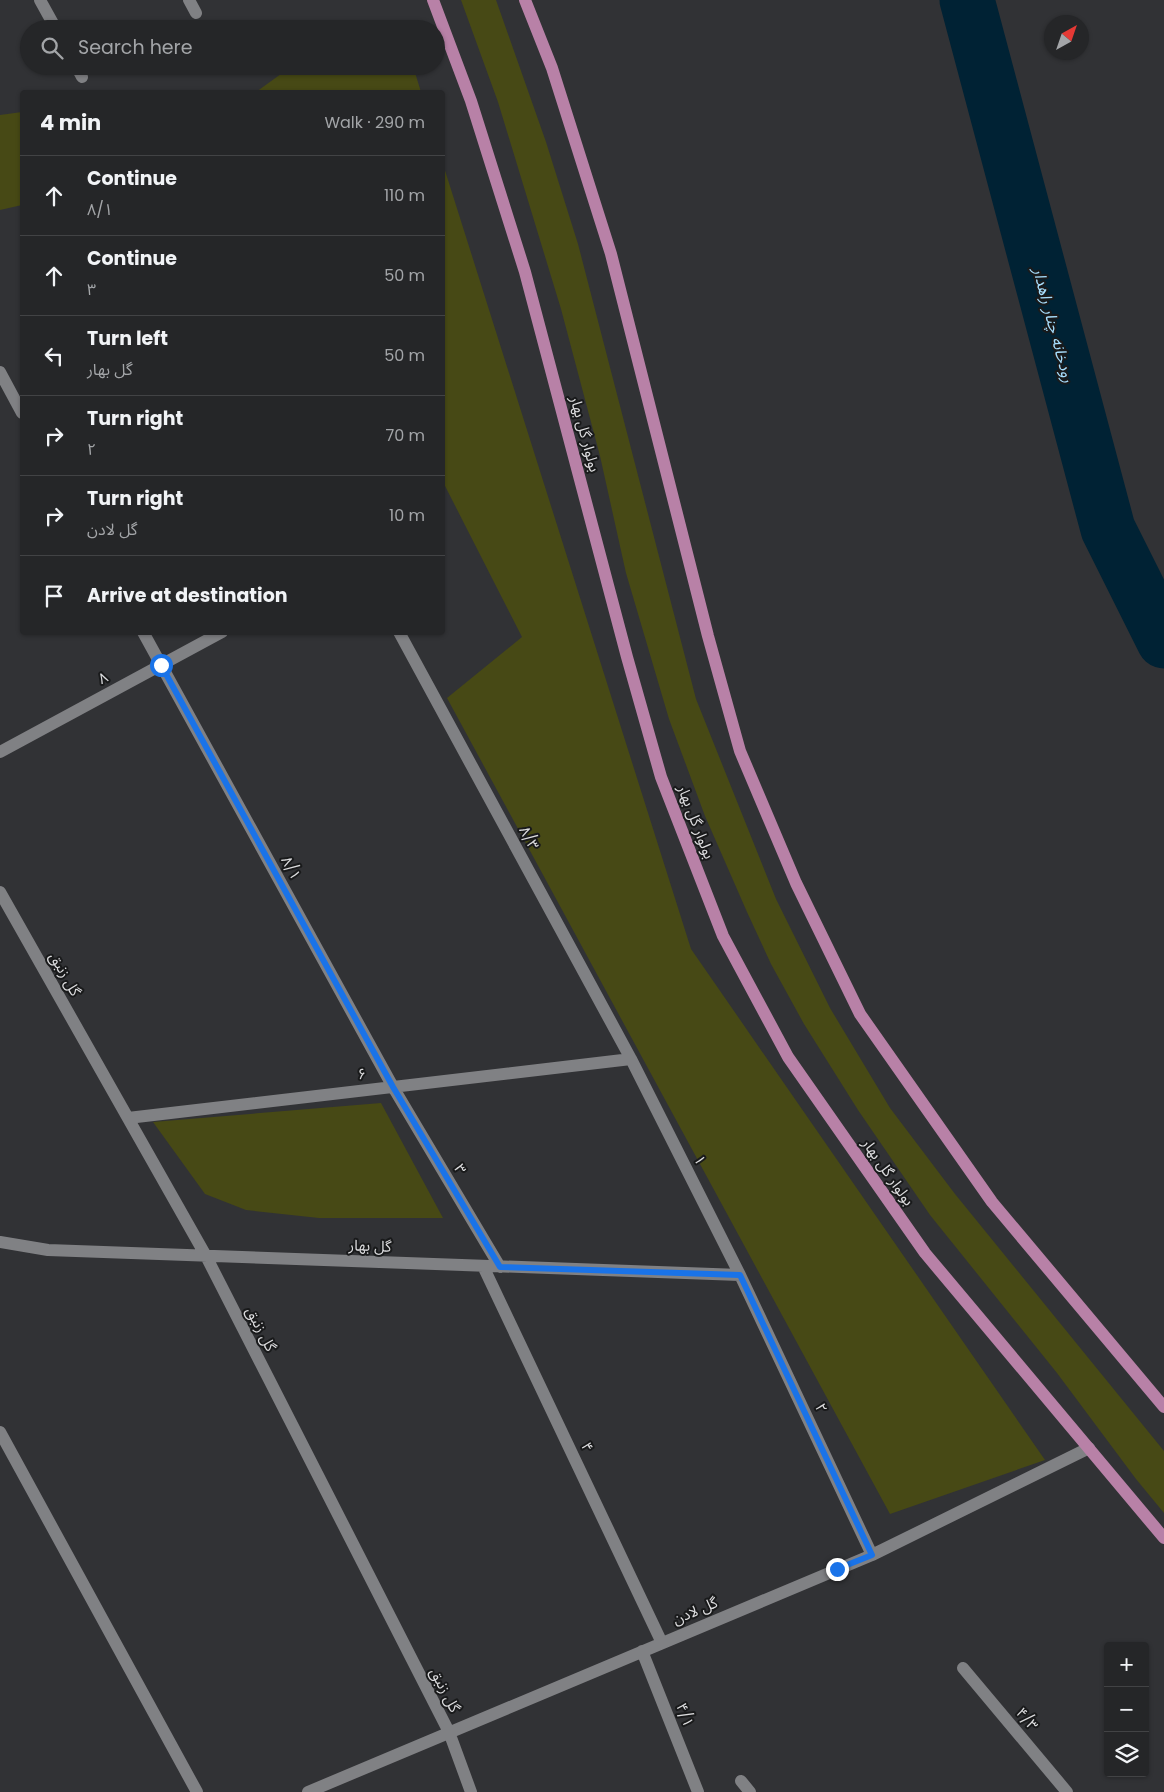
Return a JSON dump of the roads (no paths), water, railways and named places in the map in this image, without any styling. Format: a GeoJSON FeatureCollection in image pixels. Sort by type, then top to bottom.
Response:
{"type":"FeatureCollection","features":[{"type":"Feature","properties":{"kind":"main road","name":"بولوار گل بهار"},"geometry":{"type":"LineString","coordinates":[[433,0],[441,20]]}},
{"type":"Feature","properties":{"kind":"main road"},"geometry":{"type":"LineString","coordinates":[[526,0],[552,68],[611,254],[708,636],[740,751],[796,883],[860,1014],[964,1163],[992,1202],[1164,1408]]}},
{"type":"Feature","properties":{"kind":"main road","name":"بولوار گل بهار"},"geometry":{"type":"LineString","coordinates":[[445,32],[471,101],[525,272],[624,648],[661,778],[723,936],[788,1058],[925,1253],[1164,1538]]}},
{"type":"Feature","properties":{"kind":"street"},"geometry":{"type":"LineString","coordinates":[[40,0],[51,20]]}},
{"type":"Feature","properties":{"kind":"street"},"geometry":{"type":"LineString","coordinates":[[189,0],[196,12]]}},
{"type":"Feature","properties":{"kind":"street"},"geometry":{"type":"LineString","coordinates":[[0,372],[20,409]]}},
{"type":"Feature","properties":{"kind":"street","name":"۸/۱"},"geometry":{"type":"LineString","coordinates":[[145,635],[393,1087]]}},
{"type":"Feature","properties":{"kind":"street","name":"۸"},"geometry":{"type":"LineString","coordinates":[[0,752],[216,635]]}},
{"type":"Feature","properties":{"kind":"street","name":"۸/۳"},"geometry":{"type":"LineString","coordinates":[[401,635],[631,1059]]}},
{"type":"Feature","properties":{"kind":"street","name":"گل زنبق"},"geometry":{"type":"LineString","coordinates":[[0,892],[206,1256],[449,1732],[471,1792]]}},
{"type":"Feature","properties":{"kind":"street","name":"۶"},"geometry":{"type":"LineString","coordinates":[[128,1118],[631,1059]]}},
{"type":"Feature","properties":{"kind":"street","name":"۱"},"geometry":{"type":"LineString","coordinates":[[631,1059],[740,1275]]}},
{"type":"Feature","properties":{"kind":"street","name":"۳"},"geometry":{"type":"LineString","coordinates":[[393,1087],[500,1267]]}},
{"type":"Feature","properties":{"kind":"street","name":"گل بهار"},"geometry":{"type":"LineString","coordinates":[[0,1242],[48,1250],[740,1275]]}},
{"type":"Feature","properties":{"kind":"street","name":"۴"},"geometry":{"type":"LineString","coordinates":[[483,1266],[662,1643]]}},
{"type":"Feature","properties":{"kind":"street","name":"۲"},"geometry":{"type":"LineString","coordinates":[[740,1275],[872,1555]]}},
{"type":"Feature","properties":{"kind":"street"},"geometry":{"type":"LineString","coordinates":[[0,1432],[197,1792]]}},
{"type":"Feature","properties":{"kind":"street","name":"گل لادن"},"geometry":{"type":"LineString","coordinates":[[308,1792],[872,1555],[1089,1448]]}},
{"type":"Feature","properties":{"kind":"street","name":"۴/۱"},"geometry":{"type":"LineString","coordinates":[[642,1651],[698,1792]]}},
{"type":"Feature","properties":{"kind":"street","name":"۴/۳"},"geometry":{"type":"LineString","coordinates":[[963,1668],[1067,1792]]}},
{"type":"Feature","properties":{"kind":"street"},"geometry":{"type":"LineString","coordinates":[[741,1782],[750,1792]]}},
{"type":"Feature","properties":{"kind":"waterway","name":"رودخانه چنار راهدار"},"geometry":{"type":"LineString","coordinates":[[967,0],[1108,529],[1164,641]]}}]}
